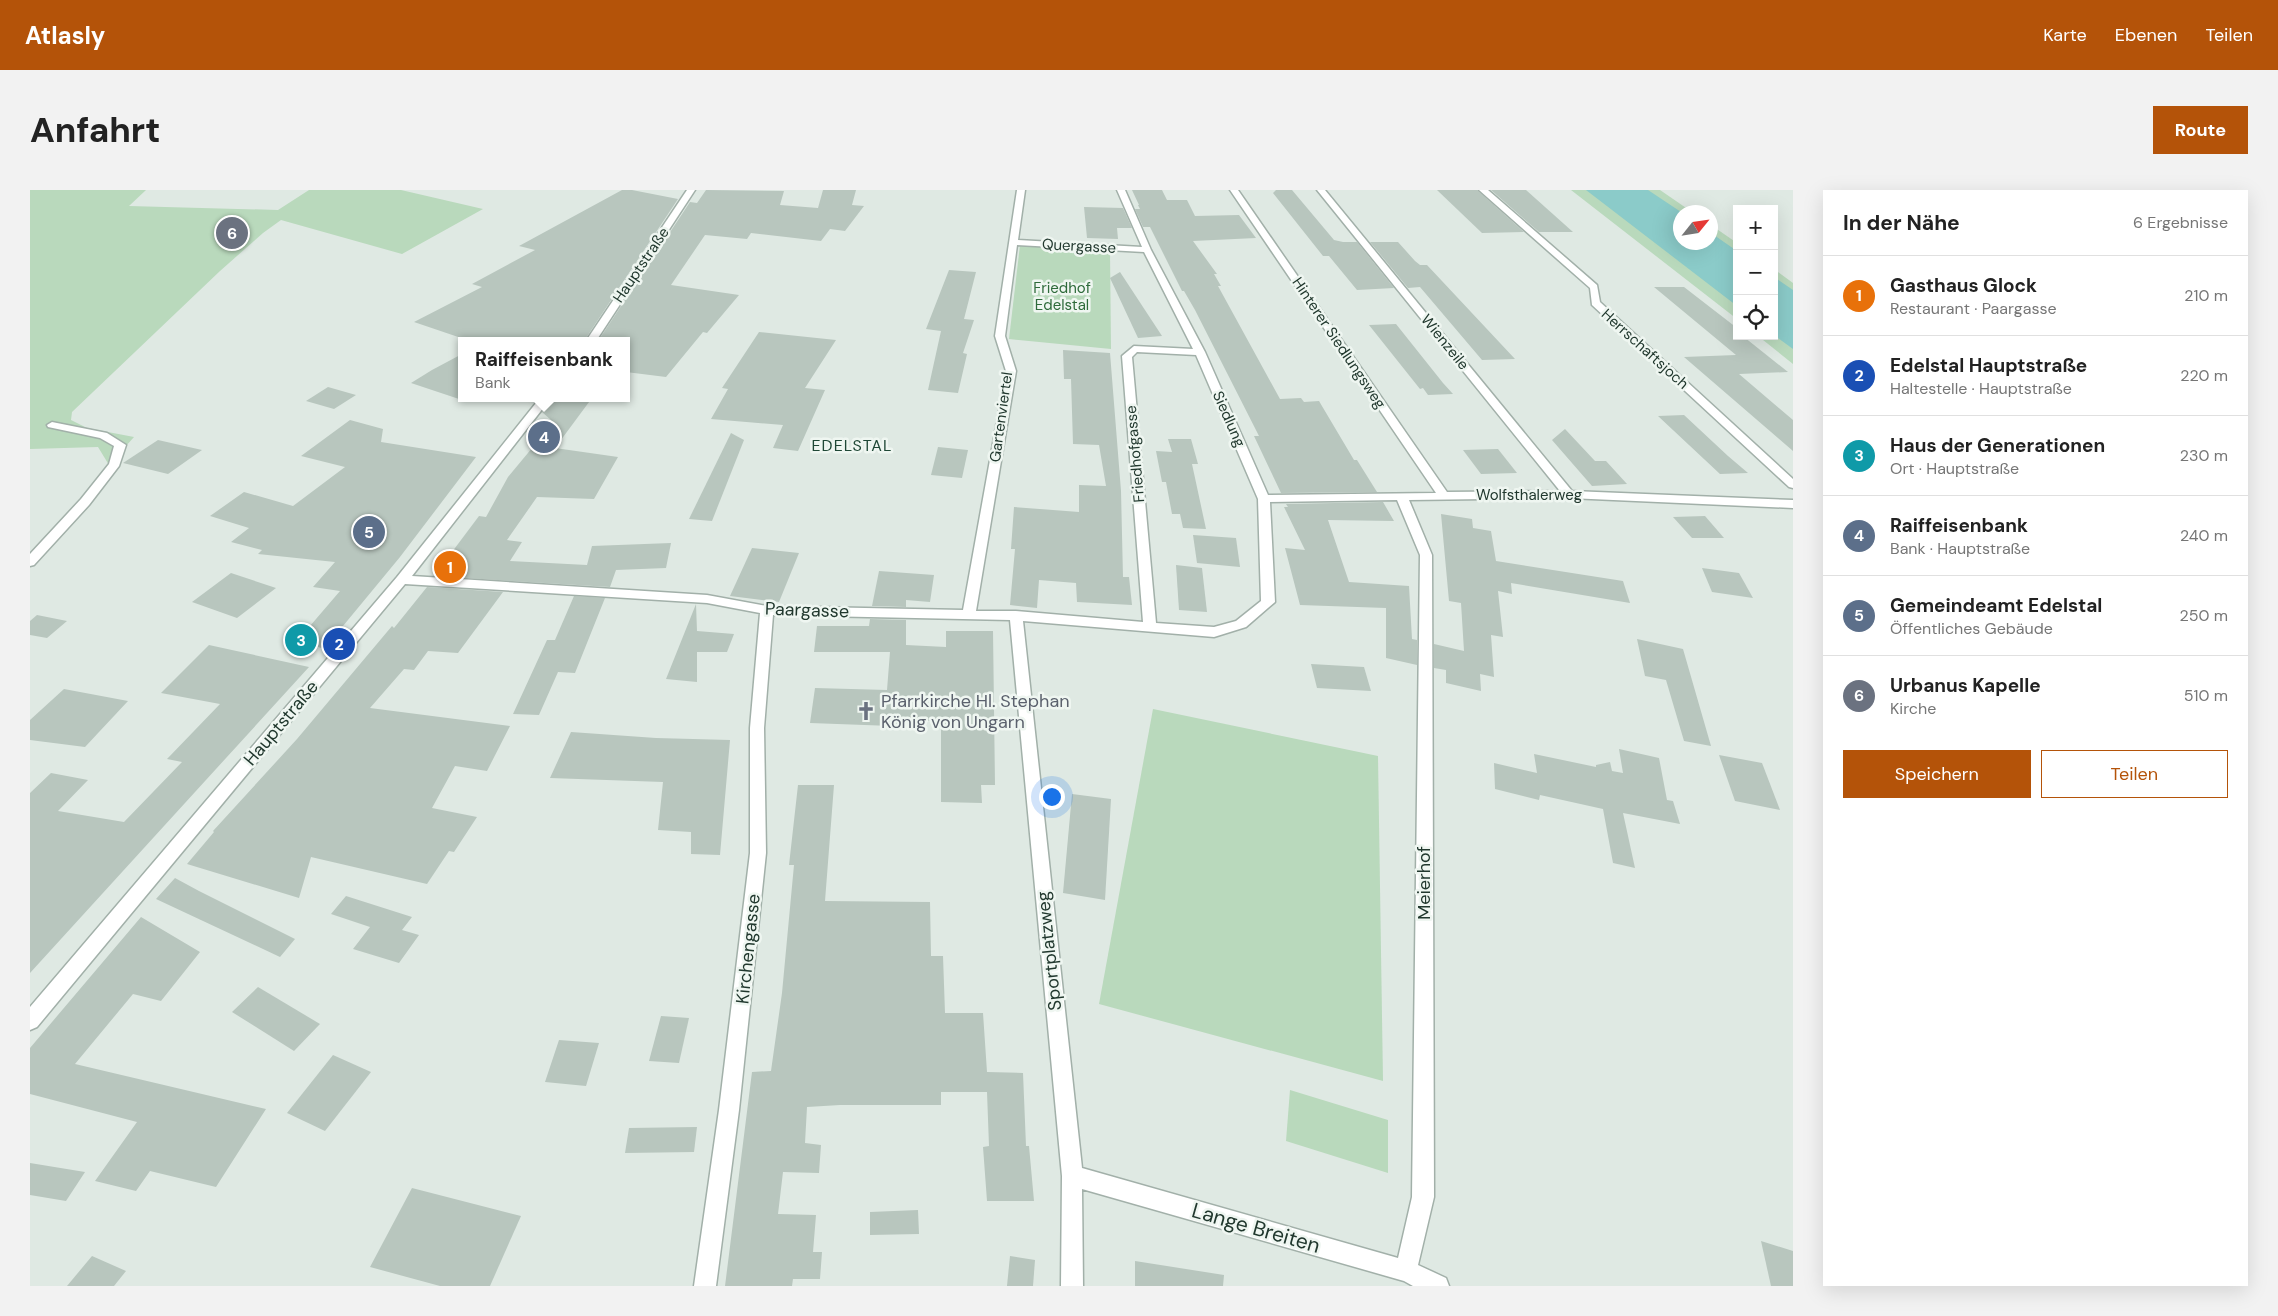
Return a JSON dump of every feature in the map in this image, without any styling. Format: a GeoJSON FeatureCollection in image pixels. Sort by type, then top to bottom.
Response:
{"type":"FeatureCollection","features":[{"type":"Feature","properties":{"kind":"street","name":"Hauptstraße"},"geometry":{"type":"LineString","coordinates":[[594,337],[692,190]]}},
{"type":"Feature","properties":{"kind":"street","name":"Gartenviertel"},"geometry":{"type":"LineString","coordinates":[[970,614],[1011,371],[1000,336],[1012,242],[1021,190]]}},
{"type":"Feature","properties":{"kind":"street","name":"Siedlung"},"geometry":{"type":"LineString","coordinates":[[1120,190],[1146,250],[1200,352],[1264,499],[1268,602],[1241,624],[1214,632]]}},
{"type":"Feature","properties":{"kind":"street","name":"Hinterer Siedlungsweg"},"geometry":{"type":"LineString","coordinates":[[1234,190],[1444,496]]}},
{"type":"Feature","properties":{"kind":"street","name":"Wienzeile"},"geometry":{"type":"LineString","coordinates":[[1321,190],[1569,494]]}},
{"type":"Feature","properties":{"kind":"street","name":"Herrschaftsjoch"},"geometry":{"type":"LineString","coordinates":[[1483,190],[1594,287],[1595,303],[1793,485]]}},
{"type":"Feature","properties":{"kind":"street","name":"Quergasse"},"geometry":{"type":"LineString","coordinates":[[1012,242],[1146,250]]}},
{"type":"Feature","properties":{"kind":"street","name":"Friedhofgasse"},"geometry":{"type":"LineString","coordinates":[[1150,628],[1127,356],[1134,349],[1200,352]]}},
{"type":"Feature","properties":{"kind":"street","name":"Hauptstraße"},"geometry":{"type":"LineString","coordinates":[[30,1021],[402,580],[543,402]]}},
{"type":"Feature","properties":{"kind":"street"},"geometry":{"type":"LineString","coordinates":[[30,562],[115,464],[120,445],[103,435],[52,425]]}},
{"type":"Feature","properties":{"kind":"street","name":"Wolfsthalerweg"},"geometry":{"type":"LineString","coordinates":[[1264,499],[1569,494],[1793,504]]}},
{"type":"Feature","properties":{"kind":"street","name":"Meierhof"},"geometry":{"type":"LineString","coordinates":[[1402,498],[1426,556],[1423,1197],[1406,1271]]}},
{"type":"Feature","properties":{"kind":"street","name":"Paargasse"},"geometry":{"type":"LineString","coordinates":[[402,580],[707,599],[767,610],[1016,616],[1214,632]]}},
{"type":"Feature","properties":{"kind":"street","name":"Kirchengasse"},"geometry":{"type":"LineString","coordinates":[[705,1286],[729,1110],[758,853],[758,728],[767,610]]}},
{"type":"Feature","properties":{"kind":"street","name":"Sportplatzweg"},"geometry":{"type":"LineString","coordinates":[[1016,616],[1072,1176],[1072,1286]]}},
{"type":"Feature","properties":{"kind":"street","name":"Lange Breiten"},"geometry":{"type":"LineString","coordinates":[[1072,1176],[1406,1271],[1438,1286]]}},
{"type":"Feature","properties":{"kind":"green space"},"geometry":{"type":"Polygon","coordinates":[[[30,190],[146,190],[129,206],[278,210],[309,190],[401,190],[483,209],[402,254],[281,220],[263,233],[220,271],[72,412],[71,420],[87,428],[134,437],[109,465],[98,447],[30,449],[30,190]]]}},
{"type":"Feature","properties":{"kind":"green space"},"geometry":{"type":"Polygon","coordinates":[[[1571,190],[1660,190],[1682,205],[1673,205],[1673,250],[1718,250],[1718,230],[1733,240],[1733,316],[1571,190]]]}},
{"type":"Feature","properties":{"kind":"green space","name":"Friedhof Edelstal"},"geometry":{"type":"Polygon","coordinates":[[[1020,245],[1110,251],[1111,349],[1009,339],[1020,245]]]}},
{"type":"Feature","properties":{"kind":"green space"},"geometry":{"type":"Polygon","coordinates":[[[1778,272],[1793,283],[1793,364],[1763,340],[1778,340],[1778,272]]]}},
{"type":"Feature","properties":{"kind":"green space"},"geometry":{"type":"Polygon","coordinates":[[[1153,709],[1378,756],[1383,1081],[1099,1004],[1153,709]]]}},
{"type":"Feature","properties":{"kind":"green space"},"geometry":{"type":"Polygon","coordinates":[[[1290,1090],[1388,1120],[1388,1173],[1286,1141],[1290,1090]]]}},
{"type":"Feature","properties":{"kind":"water"},"geometry":{"type":"Polygon","coordinates":[[[1586,190],[1648,190],[1673,207],[1673,250],[1718,250],[1718,238],[1733,248],[1733,303],[1586,190]]]}},
{"type":"Feature","properties":{"kind":"water"},"geometry":{"type":"Polygon","coordinates":[[[1778,280],[1793,290],[1793,349],[1778,338],[1778,280]]]}},
{"type":"Feature","properties":{"kind":"building"},"geometry":{"type":"Polygon","coordinates":[[[622,190],[632,190],[678,199],[587,337],[458,337],[414,322],[482,287],[472,284],[535,250],[519,246],[622,190]]]}},
{"type":"Feature","properties":{"kind":"building"},"geometry":{"type":"Polygon","coordinates":[[[706,190],[784,191],[780,205],[818,208],[823,190],[856,190],[852,205],[864,206],[845,231],[830,229],[821,241],[751,233],[747,239],[705,235],[671,285],[739,295],[707,333],[703,332],[666,377],[630,372],[630,337],[601,337],[690,202],[697,203],[706,190]]]}},
{"type":"Feature","properties":{"kind":"building"},"geometry":{"type":"Polygon","coordinates":[[[1132,190],[1162,190],[1167,200],[1187,200],[1195,216],[1239,215],[1256,238],[1193,241],[1217,274],[1214,274],[1221,286],[1218,286],[1280,399],[1301,398],[1304,402],[1319,401],[1354,460],[1357,460],[1377,492],[1281,493],[1254,436],[1259,436],[1195,310],[1184,291],[1182,291],[1150,227],[1143,227],[1135,209],[1140,209],[1132,190]]]}},
{"type":"Feature","properties":{"kind":"building"},"geometry":{"type":"Polygon","coordinates":[[[1276,190],[1292,190],[1334,240],[1357,242],[1394,288],[1357,290],[1329,256],[1323,256],[1273,193],[1276,190]]]}},
{"type":"Feature","properties":{"kind":"building"},"geometry":{"type":"Polygon","coordinates":[[[1437,190],[1477,190],[1524,232],[1482,233],[1437,190]]]}},
{"type":"Feature","properties":{"kind":"building"},"geometry":{"type":"Polygon","coordinates":[[[1491,190],[1526,190],[1573,232],[1539,232],[1491,190]]]}},
{"type":"Feature","properties":{"kind":"building"},"geometry":{"type":"Polygon","coordinates":[[[1084,207],[1123,208],[1132,228],[1117,228],[1118,239],[1087,238],[1084,207]]]}},
{"type":"Feature","properties":{"kind":"building"},"geometry":{"type":"Polygon","coordinates":[[[1370,242],[1398,242],[1420,265],[1427,265],[1515,359],[1482,360],[1420,287],[1408,288],[1370,242]]]}},
{"type":"Feature","properties":{"kind":"building"},"geometry":{"type":"Polygon","coordinates":[[[949,270],[976,272],[964,319],[974,320],[963,353],[967,354],[958,393],[928,390],[941,331],[926,329],[949,270]]]}},
{"type":"Feature","properties":{"kind":"building"},"geometry":{"type":"Polygon","coordinates":[[[1120,272],[1162,336],[1138,338],[1110,278],[1120,272]]]}},
{"type":"Feature","properties":{"kind":"building"},"geometry":{"type":"Polygon","coordinates":[[[1654,287],[1684,287],[1733,325],[1733,340],[1748,340],[1788,372],[1739,374],[1793,420],[1793,451],[1684,357],[1736,355],[1654,287]]]}},
{"type":"Feature","properties":{"kind":"building"},"geometry":{"type":"Polygon","coordinates":[[[1396,324],[1453,394],[1428,395],[1423,388],[1420,389],[1369,325],[1396,324]]]}},
{"type":"Feature","properties":{"kind":"building"},"geometry":{"type":"Polygon","coordinates":[[[759,332],[836,340],[805,388],[825,390],[798,451],[773,448],[783,425],[711,419],[728,389],[722,388],[759,332]]]}},
{"type":"Feature","properties":{"kind":"building"},"geometry":{"type":"Polygon","coordinates":[[[1063,350],[1110,353],[1121,491],[1123,577],[1129,577],[1132,605],[1077,602],[1076,583],[1039,580],[1037,608],[1010,605],[1015,549],[1011,549],[1014,507],[1079,512],[1079,485],[1106,486],[1099,445],[1073,444],[1071,379],[1064,379],[1063,350]]]}},
{"type":"Feature","properties":{"kind":"building"},"geometry":{"type":"Polygon","coordinates":[[[458,356],[458,399],[411,383],[458,356]]]}},
{"type":"Feature","properties":{"kind":"building"},"geometry":{"type":"Polygon","coordinates":[[[328,387],[356,395],[334,409],[306,401],[328,387]]]}},
{"type":"Feature","properties":{"kind":"building"},"geometry":{"type":"Polygon","coordinates":[[[550,402],[589,402],[555,448],[618,457],[594,499],[537,497],[507,540],[522,542],[510,561],[587,565],[592,546],[671,543],[666,568],[616,570],[610,587],[434,576],[479,516],[486,517],[508,477],[547,430],[544,430],[551,420],[542,412],[550,402]]]}},
{"type":"Feature","properties":{"kind":"building"},"geometry":{"type":"Polygon","coordinates":[[[1684,415],[1748,473],[1720,474],[1658,416],[1684,415]]]}},
{"type":"Feature","properties":{"kind":"building"},"geometry":{"type":"Polygon","coordinates":[[[350,420],[383,429],[381,442],[476,457],[400,557],[324,649],[298,640],[340,591],[313,587],[335,562],[258,554],[262,550],[231,542],[249,528],[210,516],[244,492],[293,506],[345,467],[301,456],[350,420]]]}},
{"type":"Feature","properties":{"kind":"building"},"geometry":{"type":"Polygon","coordinates":[[[1565,429],[1595,461],[1606,461],[1627,484],[1592,486],[1552,440],[1565,429]]]}},
{"type":"Feature","properties":{"kind":"building"},"geometry":{"type":"Polygon","coordinates":[[[731,433],[744,440],[712,521],[689,519],[731,433]]]}},
{"type":"Feature","properties":{"kind":"building"},"geometry":{"type":"Polygon","coordinates":[[[1168,439],[1191,439],[1198,464],[1192,464],[1206,529],[1183,528],[1180,514],[1172,514],[1166,482],[1162,482],[1156,451],[1172,452],[1168,439]]]}},
{"type":"Feature","properties":{"kind":"building"},"geometry":{"type":"Polygon","coordinates":[[[158,440],[202,450],[168,474],[123,463],[158,440]]]}},
{"type":"Feature","properties":{"kind":"building"},"geometry":{"type":"Polygon","coordinates":[[[938,447],[968,450],[962,478],[931,475],[938,447]]]}},
{"type":"Feature","properties":{"kind":"building"},"geometry":{"type":"Polygon","coordinates":[[[1498,449],[1517,473],[1481,474],[1463,450],[1498,449]]]}},
{"type":"Feature","properties":{"kind":"building"},"geometry":{"type":"Polygon","coordinates":[[[1383,502],[1394,521],[1328,520],[1349,582],[1409,586],[1412,639],[1417,640],[1417,665],[1386,658],[1386,608],[1300,605],[1285,548],[1305,550],[1284,507],[1288,507],[1286,504],[1383,502]]]}},
{"type":"Feature","properties":{"kind":"building"},"geometry":{"type":"Polygon","coordinates":[[[1441,514],[1472,519],[1473,528],[1491,531],[1496,561],[1623,581],[1630,603],[1511,583],[1512,594],[1498,591],[1503,637],[1491,635],[1494,677],[1480,674],[1481,691],[1446,683],[1446,670],[1434,668],[1434,644],[1464,651],[1461,603],[1449,601],[1441,514]]]}},
{"type":"Feature","properties":{"kind":"building"},"geometry":{"type":"Polygon","coordinates":[[[1705,516],[1724,538],[1692,538],[1673,517],[1705,516]]]}},
{"type":"Feature","properties":{"kind":"building"},"geometry":{"type":"Polygon","coordinates":[[[1193,535],[1236,538],[1240,567],[1197,563],[1193,535]]]}},
{"type":"Feature","properties":{"kind":"building"},"geometry":{"type":"Polygon","coordinates":[[[752,548],[799,553],[779,602],[730,596],[752,548]]]}},
{"type":"Feature","properties":{"kind":"building"},"geometry":{"type":"Polygon","coordinates":[[[1176,565],[1202,568],[1207,612],[1179,610],[1176,565]]]}},
{"type":"Feature","properties":{"kind":"building"},"geometry":{"type":"Polygon","coordinates":[[[1702,568],[1739,573],[1753,598],[1712,592],[1702,568]]]}},
{"type":"Feature","properties":{"kind":"building"},"geometry":{"type":"Polygon","coordinates":[[[879,571],[934,575],[930,602],[906,600],[906,607],[872,606],[879,571]]]}},
{"type":"Feature","properties":{"kind":"building"},"geometry":{"type":"Polygon","coordinates":[[[231,573],[276,588],[237,618],[192,602],[231,573]]]}},
{"type":"Feature","properties":{"kind":"building"},"geometry":{"type":"Polygon","coordinates":[[[427,587],[503,592],[458,653],[428,651],[414,670],[404,669],[370,708],[510,726],[487,771],[455,766],[432,808],[477,817],[454,852],[449,851],[427,884],[311,857],[299,898],[187,864],[213,831],[297,739],[392,626],[394,628],[427,587]]]}},
{"type":"Feature","properties":{"kind":"building"},"geometry":{"type":"Polygon","coordinates":[[[574,596],[605,598],[575,673],[558,672],[539,715],[513,714],[547,640],[555,640],[574,596]]]}},
{"type":"Feature","properties":{"kind":"building"},"geometry":{"type":"Polygon","coordinates":[[[696,604],[697,631],[734,634],[727,652],[697,652],[697,682],[666,679],[696,604]]]}},
{"type":"Feature","properties":{"kind":"building"},"geometry":{"type":"Polygon","coordinates":[[[37,615],[67,621],[47,638],[30,635],[30,621],[37,615]]]}},
{"type":"Feature","properties":{"kind":"building"},"geometry":{"type":"Polygon","coordinates":[[[870,619],[906,620],[906,645],[946,647],[946,631],[993,631],[995,785],[981,785],[982,803],[941,802],[941,721],[901,721],[892,726],[810,723],[815,688],[887,690],[890,652],[814,652],[817,626],[869,626],[870,619]]]}},
{"type":"Feature","properties":{"kind":"building"},"geometry":{"type":"Polygon","coordinates":[[[1637,639],[1683,649],[1711,746],[1684,741],[1666,680],[1645,676],[1637,639]]]}},
{"type":"Feature","properties":{"kind":"building"},"geometry":{"type":"Polygon","coordinates":[[[209,645],[309,667],[30,973],[30,793],[51,773],[88,780],[58,811],[124,822],[182,762],[167,759],[220,704],[161,693],[209,645]]]}},
{"type":"Feature","properties":{"kind":"building"},"geometry":{"type":"Polygon","coordinates":[[[1311,664],[1364,667],[1371,691],[1317,688],[1311,664]]]}},
{"type":"Feature","properties":{"kind":"building"},"geometry":{"type":"Polygon","coordinates":[[[64,689],[128,701],[85,747],[30,740],[30,720],[64,689]]]}},
{"type":"Feature","properties":{"kind":"building"},"geometry":{"type":"Polygon","coordinates":[[[571,732],[656,738],[730,740],[720,855],[691,854],[691,832],[658,830],[663,782],[550,778],[571,732]]]}},
{"type":"Feature","properties":{"kind":"building"},"geometry":{"type":"Polygon","coordinates":[[[1619,749],[1659,758],[1667,800],[1673,801],[1680,824],[1623,813],[1635,868],[1613,863],[1603,809],[1540,795],[1539,800],[1495,789],[1494,763],[1537,773],[1534,754],[1596,767],[1596,765],[1610,762],[1612,771],[1623,773],[1619,749]]]}},
{"type":"Feature","properties":{"kind":"building"},"geometry":{"type":"Polygon","coordinates":[[[1719,755],[1762,763],[1780,810],[1735,801],[1719,755]]]}},
{"type":"Feature","properties":{"kind":"building"},"geometry":{"type":"Polygon","coordinates":[[[798,785],[834,785],[825,901],[930,902],[931,956],[943,956],[945,1013],[983,1013],[987,1072],[1023,1073],[1026,1146],[1029,1146],[1034,1201],[987,1201],[983,1147],[989,1146],[987,1092],[941,1092],[941,1105],[840,1105],[807,1107],[805,1143],[821,1145],[819,1173],[783,1172],[778,1214],[816,1215],[813,1252],[822,1252],[820,1279],[793,1279],[792,1286],[725,1286],[752,1072],[771,1071],[782,993],[794,865],[789,865],[798,785]]]}},
{"type":"Feature","properties":{"kind":"building"},"geometry":{"type":"Polygon","coordinates":[[[1072,794],[1111,799],[1105,900],[1063,893],[1072,794]]]}},
{"type":"Feature","properties":{"kind":"building"},"geometry":{"type":"Polygon","coordinates":[[[175,878],[295,939],[280,957],[156,899],[175,878]]]}},
{"type":"Feature","properties":{"kind":"building"},"geometry":{"type":"Polygon","coordinates":[[[346,896],[412,917],[402,930],[419,935],[399,963],[353,949],[370,927],[331,914],[346,896]]]}},
{"type":"Feature","properties":{"kind":"building"},"geometry":{"type":"Polygon","coordinates":[[[141,917],[200,952],[161,1001],[133,994],[75,1064],[266,1109],[216,1187],[150,1171],[136,1191],[95,1181],[137,1122],[30,1094],[30,1048],[141,917]]]}},
{"type":"Feature","properties":{"kind":"building"},"geometry":{"type":"Polygon","coordinates":[[[258,987],[320,1024],[294,1051],[232,1012],[258,987]]]}},
{"type":"Feature","properties":{"kind":"building"},"geometry":{"type":"Polygon","coordinates":[[[661,1016],[689,1018],[679,1063],[649,1061],[661,1016]]]}},
{"type":"Feature","properties":{"kind":"building"},"geometry":{"type":"Polygon","coordinates":[[[559,1040],[599,1043],[586,1086],[545,1082],[559,1040]]]}},
{"type":"Feature","properties":{"kind":"building"},"geometry":{"type":"Polygon","coordinates":[[[333,1055],[371,1072],[325,1131],[287,1113],[333,1055]]]}},
{"type":"Feature","properties":{"kind":"building"},"geometry":{"type":"Polygon","coordinates":[[[697,1127],[694,1152],[625,1153],[629,1128],[697,1127]]]}},
{"type":"Feature","properties":{"kind":"building"},"geometry":{"type":"Polygon","coordinates":[[[30,1163],[85,1172],[66,1201],[30,1195],[30,1163]]]}},
{"type":"Feature","properties":{"kind":"building"},"geometry":{"type":"Polygon","coordinates":[[[412,1188],[521,1216],[490,1286],[440,1286],[370,1267],[412,1188]]]}},
{"type":"Feature","properties":{"kind":"building"},"geometry":{"type":"Polygon","coordinates":[[[918,1210],[919,1234],[870,1235],[870,1212],[918,1210]]]}},
{"type":"Feature","properties":{"kind":"building"},"geometry":{"type":"Polygon","coordinates":[[[1761,1241],[1793,1251],[1793,1286],[1771,1286],[1761,1241]]]}},
{"type":"Feature","properties":{"kind":"building"},"geometry":{"type":"Polygon","coordinates":[[[92,1256],[126,1271],[114,1286],[67,1286],[92,1256]]]}},
{"type":"Feature","properties":{"kind":"building"},"geometry":{"type":"Polygon","coordinates":[[[1010,1256],[1035,1260],[1033,1286],[1007,1286],[1010,1256]]]}},
{"type":"Feature","properties":{"kind":"building"},"geometry":{"type":"Polygon","coordinates":[[[1135,1261],[1224,1275],[1223,1286],[1135,1286],[1135,1261]]]}},
{"type":"Feature","properties":{"kind":"place","name":"Urbanus Kapelle"},"geometry":{"type":"Point","coordinates":[232,233]}},
{"type":"Feature","properties":{"kind":"place","name":"Raiffeisenbank"},"geometry":{"type":"Point","coordinates":[544,437]}},
{"type":"Feature","properties":{"kind":"place","name":"Gemeindeamt Edelstal"},"geometry":{"type":"Point","coordinates":[369,532]}},
{"type":"Feature","properties":{"kind":"place","name":"Gasthaus Glock"},"geometry":{"type":"Point","coordinates":[450,567]}},
{"type":"Feature","properties":{"kind":"place","name":"Haus der Generationen"},"geometry":{"type":"Point","coordinates":[301,640]}},
{"type":"Feature","properties":{"kind":"place","name":"Edelstal Hauptstraße"},"geometry":{"type":"Point","coordinates":[339,644]}},
{"type":"Feature","properties":{"kind":"place","name":"Pfarrkirche Hl. Stephan König von Ungarn"},"geometry":{"type":"Point","coordinates":[866,711]}},
{"type":"Feature","properties":{"kind":"district","name":"EDELSTAL"},"geometry":{"type":"Point","coordinates":[852,445]}}]}
